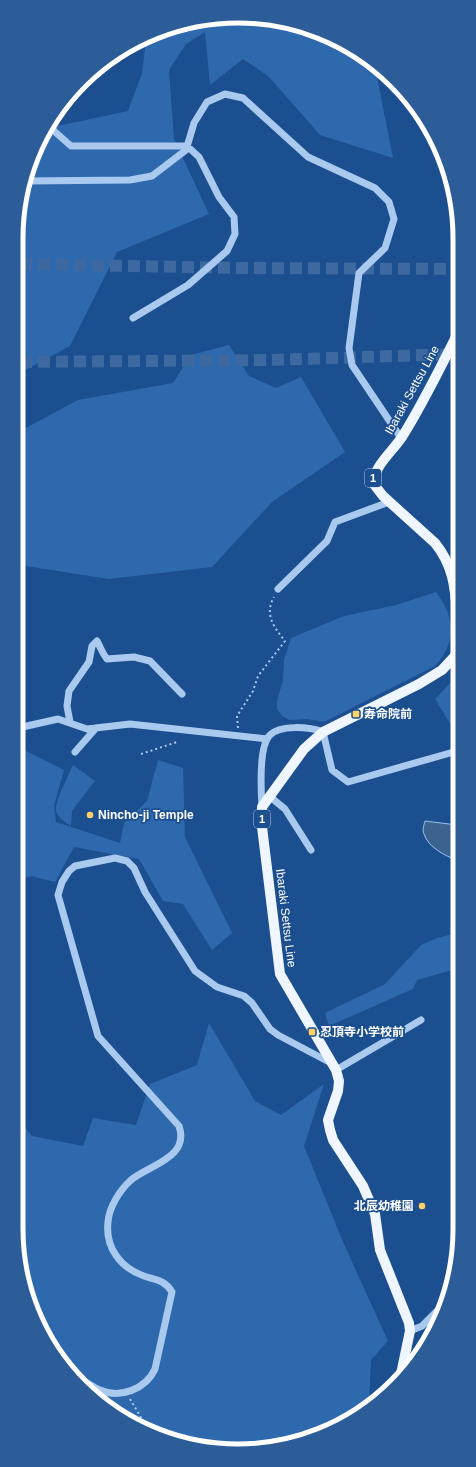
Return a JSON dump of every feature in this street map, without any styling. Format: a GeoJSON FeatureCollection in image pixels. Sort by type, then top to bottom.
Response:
{"type":"FeatureCollection","features":[{"type":"Feature","properties":{"kind":"main road","name":"Ibaraki Settsu Line"},"geometry":{"type":"LineString","coordinates":[[453,343],[422,403],[401,438],[374,473],[373,483],[389,502],[435,543],[445,557],[452,572],[453,578]]}},
{"type":"Feature","properties":{"kind":"main road","name":"1"},"geometry":{"type":"LineString","coordinates":[[262,807],[304,749],[323,732],[431,677],[442,670],[453,658]]}},
{"type":"Feature","properties":{"kind":"main road","name":"Ibaraki Settsu Line"},"geometry":{"type":"LineString","coordinates":[[262,807],[262,828],[280,974],[334,1067],[338,1086],[328,1120],[330,1130],[333,1140],[363,1186],[375,1214],[380,1250],[409,1323],[410,1331],[402,1368]]}},
{"type":"Feature","properties":{"kind":"street"},"geometry":{"type":"LineString","coordinates":[[30,181],[130,180],[152,176],[186,150],[194,123],[207,102],[225,94],[243,98],[308,157],[375,188],[389,202],[394,220],[385,248],[359,273],[349,348],[352,365],[401,438]]}},
{"type":"Feature","properties":{"kind":"street"},"geometry":{"type":"LineString","coordinates":[[53,128],[71,146],[187,146],[200,157],[219,197],[234,217],[235,234],[227,251],[188,285],[133,318]]}},
{"type":"Feature","properties":{"kind":"street"},"geometry":{"type":"LineString","coordinates":[[278,589],[327,541],[335,522],[389,502]]}},
{"type":"Feature","properties":{"kind":"street"},"geometry":{"type":"LineString","coordinates":[[70,722],[68,706],[69,691],[89,662],[92,646],[97,641],[102,653],[107,659],[134,658],[150,661],[182,694]]}},
{"type":"Feature","properties":{"kind":"street"},"geometry":{"type":"LineString","coordinates":[[23,727],[58,719],[87,729],[130,724],[267,739]]}},
{"type":"Feature","properties":{"kind":"street"},"geometry":{"type":"LineString","coordinates":[[262,807],[263,746],[269,735],[283,729],[310,727],[323,732],[332,770],[348,782],[453,751]]}},
{"type":"Feature","properties":{"kind":"street"},"geometry":{"type":"LineString","coordinates":[[75,752],[96,728]]}},
{"type":"Feature","properties":{"kind":"street"},"geometry":{"type":"LineString","coordinates":[[269,796],[285,809],[311,850]]}},
{"type":"Feature","properties":{"kind":"street"},"geometry":{"type":"LineString","coordinates":[[89,1384],[108,1393],[125,1393],[145,1383],[152,1376],[172,1292],[164,1282],[134,1272],[118,1259],[112,1249],[108,1237],[110,1209],[132,1180],[161,1163],[172,1154],[180,1143],[182,1135],[179,1126],[98,1036],[58,895],[62,882],[69,871],[75,866],[116,858],[127,861],[134,868],[145,892],[195,971],[217,987],[244,996],[252,1003],[274,1032],[334,1067],[421,1020]]}},
{"type":"Feature","properties":{"kind":"street"},"geometry":{"type":"LineString","coordinates":[[410,1331],[422,1326],[436,1312]]}},
{"type":"Feature","properties":{"kind":"path"},"geometry":{"type":"LineString","coordinates":[[239,737],[237,716],[253,691],[258,676],[285,641],[274,627],[269,615],[270,605],[278,589]]}},
{"type":"Feature","properties":{"kind":"path"},"geometry":{"type":"LineString","coordinates":[[141,754],[177,742]]}},
{"type":"Feature","properties":{"kind":"path"},"geometry":{"type":"LineString","coordinates":[[125,1393],[136,1406],[145,1423]]}},
{"type":"Feature","properties":{"kind":"shaded area"},"geometry":{"type":"Polygon","coordinates":[[[224,23],[252,23],[280,27],[307,34],[346,52],[355,58],[377,77],[393,158],[320,135],[269,77],[243,59],[210,85],[205,32],[186,44],[169,70],[174,139],[209,214],[117,252],[70,346],[23,371],[23,224],[30,182],[39,156],[54,127],[128,111],[142,73],[146,44],[182,30],[224,23]]]}},
{"type":"Feature","properties":{"kind":"shaded area"},"geometry":{"type":"Polygon","coordinates":[[[229,345],[249,376],[276,388],[301,377],[345,452],[272,502],[212,567],[109,579],[23,566],[23,429],[78,400],[173,383],[191,355],[229,345]]]}},
{"type":"Feature","properties":{"kind":"shaded area"},"geometry":{"type":"Polygon","coordinates":[[[436,592],[447,611],[451,629],[447,648],[435,666],[324,722],[307,719],[289,720],[282,716],[277,709],[277,701],[283,680],[284,660],[291,638],[344,616],[396,605],[436,592]]]}},
{"type":"Feature","properties":{"kind":"shaded area"},"geometry":{"type":"Polygon","coordinates":[[[453,680],[453,728],[435,699],[453,680]]]}},
{"type":"Feature","properties":{"kind":"shaded area"},"geometry":{"type":"Polygon","coordinates":[[[23,750],[64,770],[54,806],[56,822],[120,843],[124,823],[147,801],[158,760],[183,768],[185,837],[232,933],[212,950],[183,904],[163,901],[139,859],[74,847],[55,882],[31,876],[23,879],[23,750]]]}},
{"type":"Feature","properties":{"kind":"shaded area"},"geometry":{"type":"Polygon","coordinates":[[[73,765],[95,781],[72,811],[71,826],[58,816],[56,807],[73,765]]]}},
{"type":"Feature","properties":{"kind":"shaded area"},"geometry":{"type":"Polygon","coordinates":[[[425,821],[453,824],[453,858],[442,853],[429,843],[423,832],[425,821]]]}},
{"type":"Feature","properties":{"kind":"shaded area"},"geometry":{"type":"Polygon","coordinates":[[[453,934],[453,970],[417,980],[413,989],[329,1026],[325,1013],[385,984],[421,945],[437,938],[453,934]]]}},
{"type":"Feature","properties":{"kind":"shaded area"},"geometry":{"type":"Polygon","coordinates":[[[209,1023],[255,1101],[281,1115],[324,1084],[304,1146],[343,1242],[388,1341],[371,1360],[369,1400],[333,1422],[294,1437],[252,1444],[224,1444],[196,1440],[169,1433],[130,1415],[96,1391],[67,1360],[45,1324],[30,1285],[23,1243],[23,1125],[32,1136],[83,1146],[93,1118],[136,1125],[150,1084],[197,1065],[209,1023]]]}},
{"type":"Feature","properties":{"kind":"tunnel"},"geometry":{"type":"LineString","coordinates":[[23,264],[241,268],[453,269]]}},
{"type":"Feature","properties":{"kind":"tunnel"},"geometry":{"type":"LineString","coordinates":[[23,362],[270,360],[453,354]]}},
{"type":"Feature","properties":{"kind":"place","name":"寿命院前"},"geometry":{"type":"Point","coordinates":[356,714]}},
{"type":"Feature","properties":{"kind":"place","name":"Nincho-ji Temple"},"geometry":{"type":"Point","coordinates":[90,815]}},
{"type":"Feature","properties":{"kind":"place","name":"忍頂寺小学校前"},"geometry":{"type":"Point","coordinates":[312,1032]}},
{"type":"Feature","properties":{"kind":"place","name":"北辰幼稚園"},"geometry":{"type":"Point","coordinates":[422,1206]}}]}
